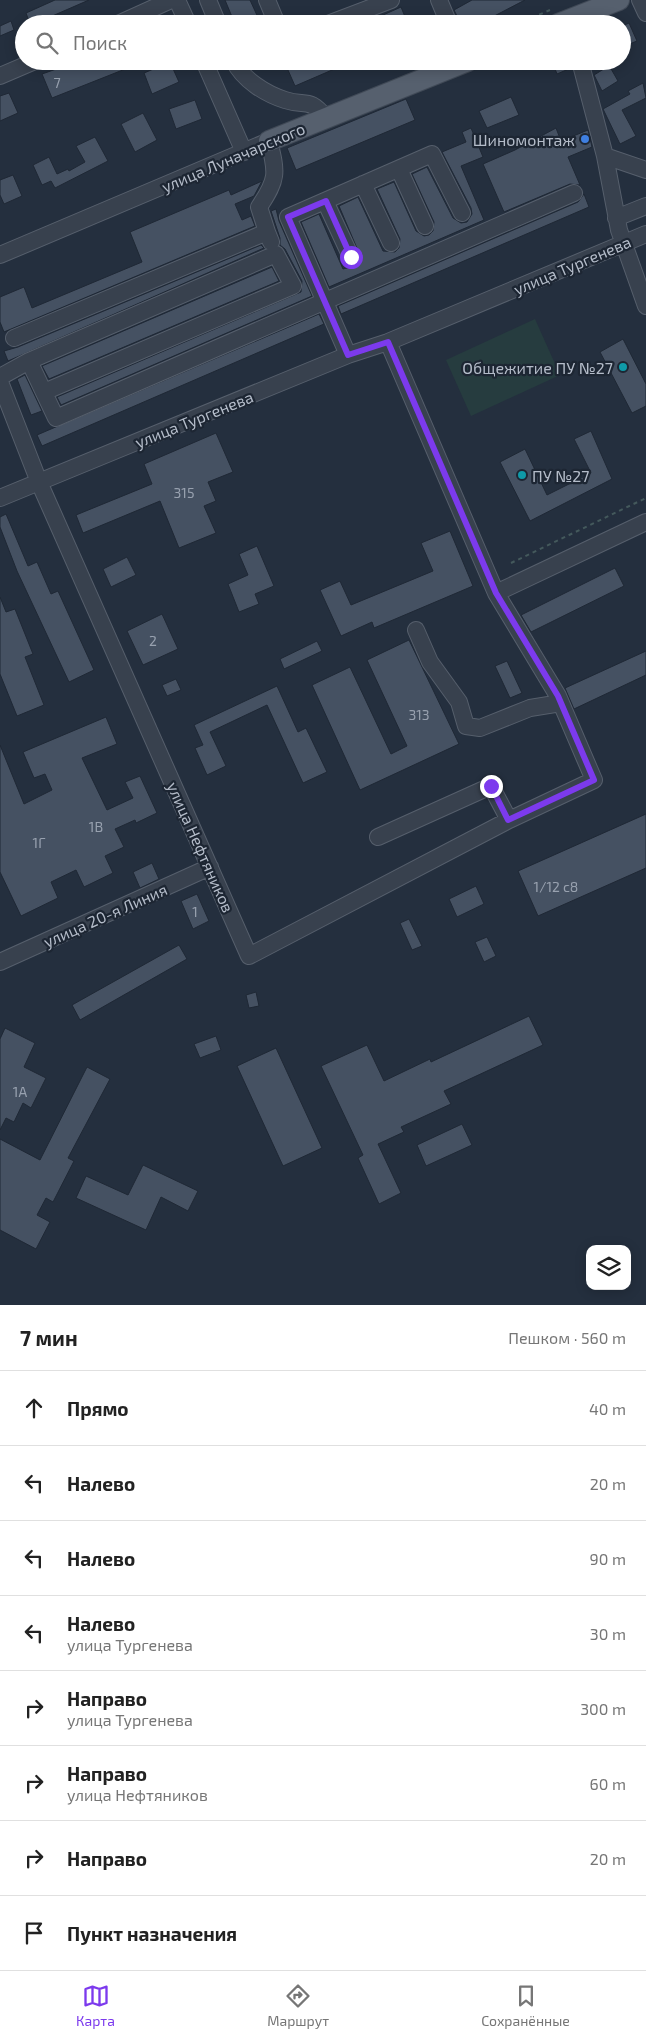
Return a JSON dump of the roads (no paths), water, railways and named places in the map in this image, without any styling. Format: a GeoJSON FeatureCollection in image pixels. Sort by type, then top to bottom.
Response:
{"type":"FeatureCollection","features":[{"type":"Feature","properties":{"kind":"main road"},"geometry":{"type":"LineString","coordinates":[[573,15],[618,0]]}},
{"type":"Feature","properties":{"kind":"main road","name":"улица Луначарского"},"geometry":{"type":"LineString","coordinates":[[269,141],[445,70]]}},
{"type":"Feature","properties":{"kind":"street"},"geometry":{"type":"LineString","coordinates":[[138,15],[171,0]]}},
{"type":"Feature","properties":{"kind":"street"},"geometry":{"type":"LineString","coordinates":[[177,0],[184,15]]}},
{"type":"Feature","properties":{"kind":"street"},"geometry":{"type":"LineString","coordinates":[[208,0],[214,15]]}},
{"type":"Feature","properties":{"kind":"street"},"geometry":{"type":"LineString","coordinates":[[267,0],[274,15]]}},
{"type":"Feature","properties":{"kind":"street"},"geometry":{"type":"LineString","coordinates":[[352,15],[391,0]]}},
{"type":"Feature","properties":{"kind":"street"},"geometry":{"type":"LineString","coordinates":[[439,0],[445,15]]}},
{"type":"Feature","properties":{"kind":"street"},"geometry":{"type":"LineString","coordinates":[[640,0],[646,13]]}},
{"type":"Feature","properties":{"kind":"street"},"geometry":{"type":"LineString","coordinates":[[0,76],[15,70]]}},
{"type":"Feature","properties":{"kind":"street"},"geometry":{"type":"LineString","coordinates":[[208,70],[244,152]]}},
{"type":"Feature","properties":{"kind":"street"},"geometry":{"type":"LineString","coordinates":[[238,70],[262,90],[287,101],[300,101],[311,104],[326,118]]}},
{"type":"Feature","properties":{"kind":"street"},"geometry":{"type":"LineString","coordinates":[[582,70],[605,156],[616,218],[623,244],[646,306]]}},
{"type":"Feature","properties":{"kind":"street"},"geometry":{"type":"LineString","coordinates":[[44,392],[293,286],[276,254],[259,207],[271,188],[276,168],[269,141]]}},
{"type":"Feature","properties":{"kind":"street","name":"улица Луначарского"},"geometry":{"type":"LineString","coordinates":[[0,255],[269,141]]}},
{"type":"Feature","properties":{"kind":"street"},"geometry":{"type":"LineString","coordinates":[[348,355],[288,217],[432,154],[462,212]]}},
{"type":"Feature","properties":{"kind":"street"},"geometry":{"type":"LineString","coordinates":[[605,156],[646,170]]}},
{"type":"Feature","properties":{"kind":"street"},"geometry":{"type":"LineString","coordinates":[[399,169],[424,226]]}},
{"type":"Feature","properties":{"kind":"street"},"geometry":{"type":"LineString","coordinates":[[363,184],[391,243]]}},
{"type":"Feature","properties":{"kind":"street"},"geometry":{"type":"LineString","coordinates":[[29,361],[56,418],[574,193]]}},
{"type":"Feature","properties":{"kind":"street"},"geometry":{"type":"LineString","coordinates":[[326,201],[351,257]]}},
{"type":"Feature","properties":{"kind":"street"},"geometry":{"type":"LineString","coordinates":[[616,218],[646,206]]}},
{"type":"Feature","properties":{"kind":"street"},"geometry":{"type":"LineString","coordinates":[[14,338],[267,232]]}},
{"type":"Feature","properties":{"kind":"street","name":"улица Тургенева"},"geometry":{"type":"LineString","coordinates":[[0,498],[348,355],[388,342],[646,234]]}},
{"type":"Feature","properties":{"kind":"street"},"geometry":{"type":"LineString","coordinates":[[0,377],[29,361],[276,254]]}},
{"type":"Feature","properties":{"kind":"street"},"geometry":{"type":"LineString","coordinates":[[388,342],[496,593],[561,703],[530,708],[480,728],[466,726],[459,702],[430,662],[416,630]]}},
{"type":"Feature","properties":{"kind":"street","name":"улица Нефтяников"},"geometry":{"type":"LineString","coordinates":[[0,382],[39,482],[249,956],[508,820],[594,780],[561,703]]}},
{"type":"Feature","properties":{"kind":"street"},"geometry":{"type":"LineString","coordinates":[[496,593],[646,522]]}},
{"type":"Feature","properties":{"kind":"street"},"geometry":{"type":"LineString","coordinates":[[378,837],[491,786],[508,820]]}},
{"type":"Feature","properties":{"kind":"street","name":"улица 20-я Линия"},"geometry":{"type":"LineString","coordinates":[[0,962],[210,867]]}},
{"type":"Feature","properties":{"kind":"place","name":"Шиномонтаж"},"geometry":{"type":"Point","coordinates":[585,139]}},
{"type":"Feature","properties":{"kind":"place","name":"Общежитие ПУ №27"},"geometry":{"type":"Point","coordinates":[623,367]}},
{"type":"Feature","properties":{"kind":"place","name":"ПУ №27"},"geometry":{"type":"Point","coordinates":[522,475]}}]}
